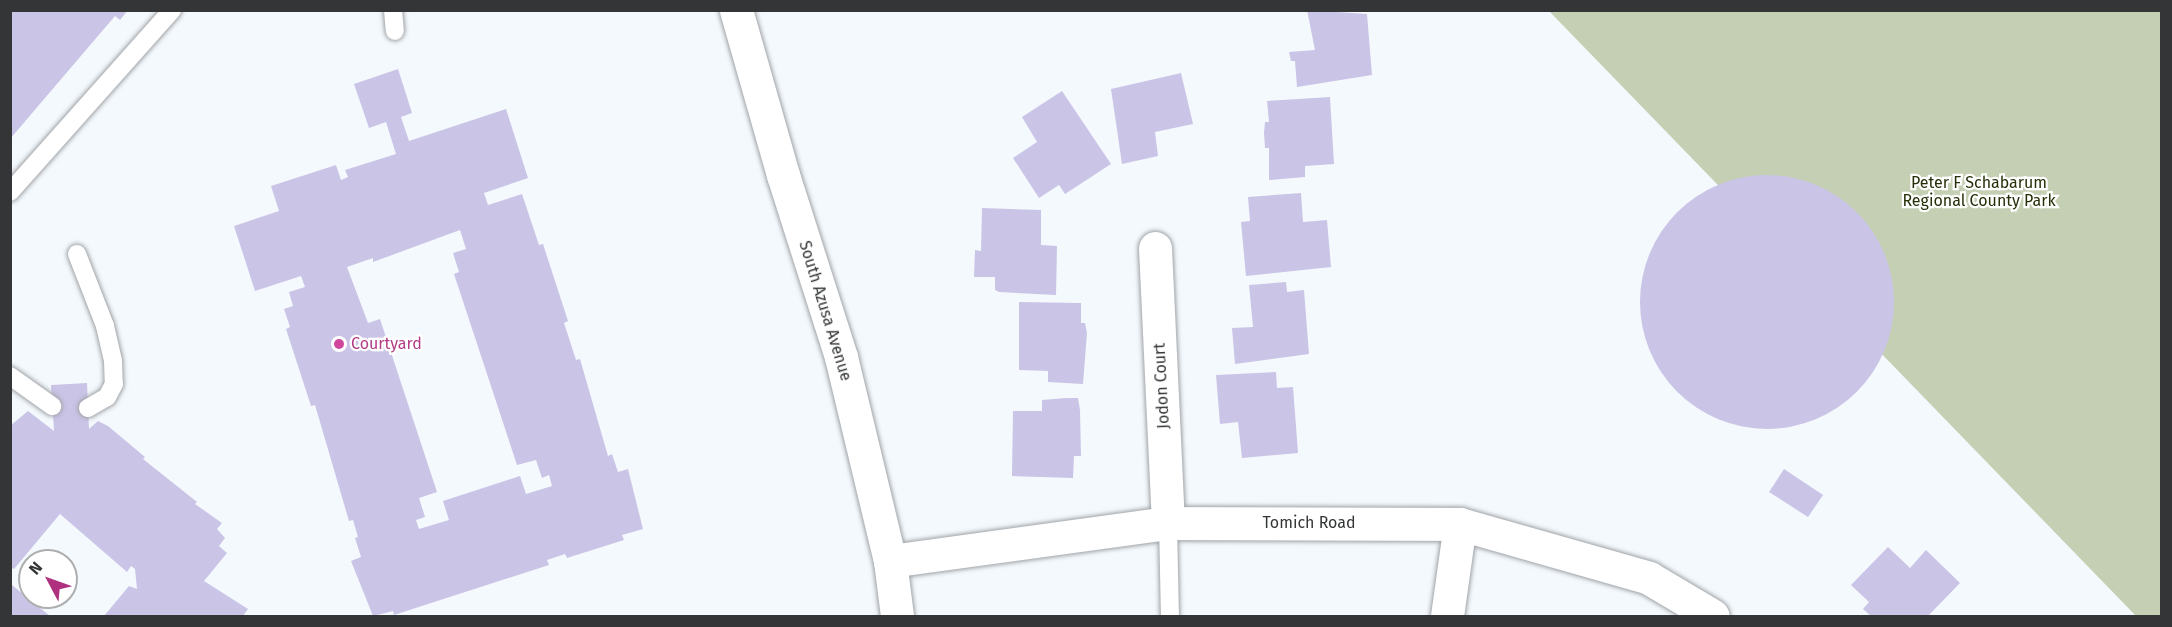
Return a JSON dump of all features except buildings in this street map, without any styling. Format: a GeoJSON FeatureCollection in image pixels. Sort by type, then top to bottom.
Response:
{"type":"FeatureCollection","features":[{"type":"Feature","properties":{"kind":"street","name":"South Azusa Avenue"},"geometry":{"type":"LineString","coordinates":[[736,10],[783,176],[841,357],[890,561],[897,616]]}},
{"type":"Feature","properties":{"kind":"street","name":"Jodon Court"},"geometry":{"type":"LineString","coordinates":[[1155,248],[1168,523]]}},
{"type":"Feature","properties":{"kind":"street","name":"Tomich Road"},"geometry":{"type":"LineString","coordinates":[[890,561],[1168,523],[1460,524],[1649,578],[1713,616]]}},
{"type":"Feature","properties":{"kind":"street"},"geometry":{"type":"LineString","coordinates":[[1447,616],[1460,524]]}},
{"type":"Feature","properties":{"kind":"lane"},"geometry":{"type":"LineString","coordinates":[[10,192],[172,10]]}},
{"type":"Feature","properties":{"kind":"lane"},"geometry":{"type":"LineString","coordinates":[[393,10],[395,32]]}},
{"type":"Feature","properties":{"kind":"lane"},"geometry":{"type":"LineString","coordinates":[[77,254],[105,326],[113,361],[114,384],[107,397],[88,408]]}},
{"type":"Feature","properties":{"kind":"lane"},"geometry":{"type":"LineString","coordinates":[[10,376],[52,406]]}},
{"type":"Feature","properties":{"kind":"lane"},"geometry":{"type":"LineString","coordinates":[[1168,523],[1170,616]]}},
{"type":"Feature","properties":{"kind":"green space","name":"Peter F Schabarum Regional County Park"},"geometry":{"type":"Polygon","coordinates":[[[1549,11],[2161,11],[2161,616],[2136,616],[1549,11]]]}},
{"type":"Feature","properties":{"kind":"place","name":"Courtyard"},"geometry":{"type":"Point","coordinates":[339,344]}}]}
